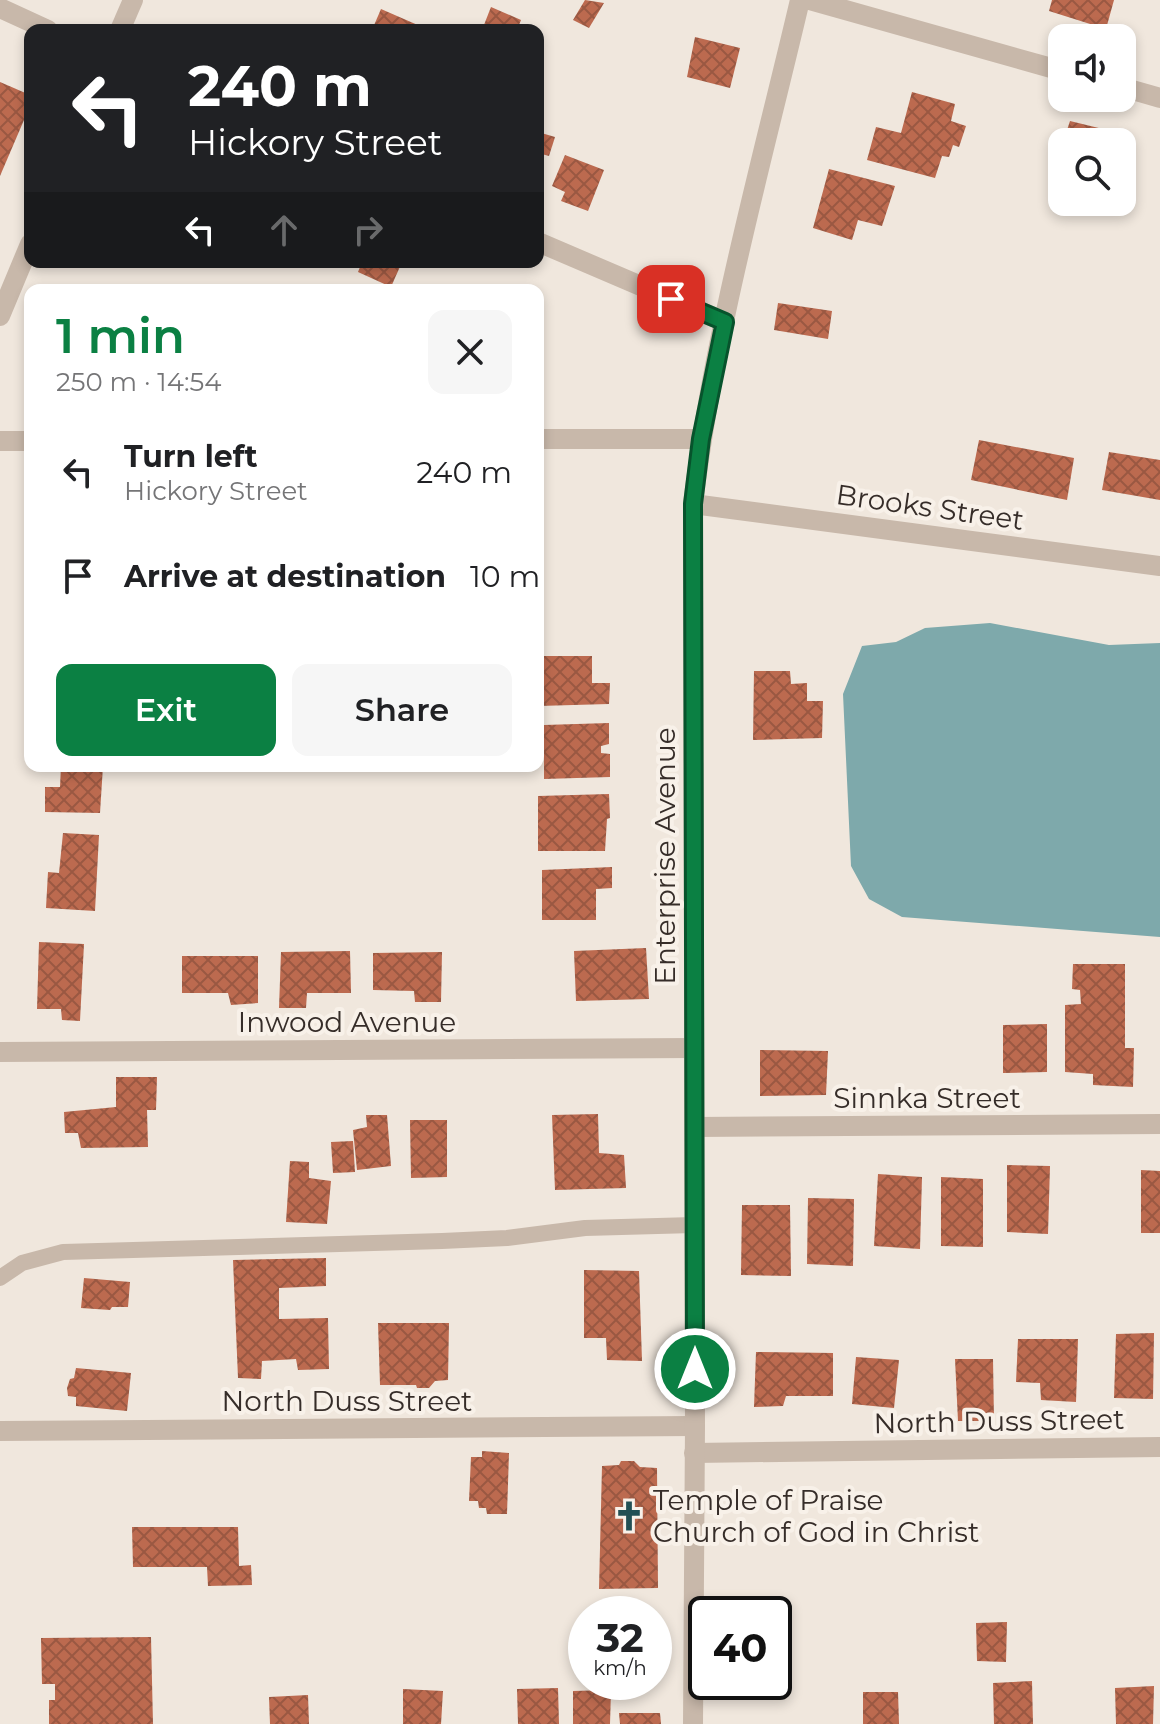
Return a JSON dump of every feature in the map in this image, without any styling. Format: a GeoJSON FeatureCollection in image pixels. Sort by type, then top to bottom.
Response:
{"type":"FeatureCollection","features":[{"type":"Feature","properties":{"kind":"street"},"geometry":{"type":"LineString","coordinates":[[123,24],[133,0]]}},
{"type":"Feature","properties":{"kind":"street","name":"Enterprise Avenue"},"geometry":{"type":"LineString","coordinates":[[693,1724],[693,504],[701,439],[725,322],[800,0]]}},
{"type":"Feature","properties":{"kind":"street"},"geometry":{"type":"LineString","coordinates":[[810,0],[1048,67]]}},
{"type":"Feature","properties":{"kind":"street"},"geometry":{"type":"LineString","coordinates":[[0,8],[35,24]]}},
{"type":"Feature","properties":{"kind":"street"},"geometry":{"type":"LineString","coordinates":[[1136,91],[1160,98]]}},
{"type":"Feature","properties":{"kind":"street"},"geometry":{"type":"LineString","coordinates":[[544,245],[725,322]]}},
{"type":"Feature","properties":{"kind":"street"},"geometry":{"type":"LineString","coordinates":[[0,316],[24,258]]}},
{"type":"Feature","properties":{"kind":"street"},"geometry":{"type":"LineString","coordinates":[[544,439],[701,439]]}},
{"type":"Feature","properties":{"kind":"street"},"geometry":{"type":"LineString","coordinates":[[0,441],[24,441]]}},
{"type":"Feature","properties":{"kind":"street","name":"Brooks Street"},"geometry":{"type":"LineString","coordinates":[[693,504],[1160,566]]}},
{"type":"Feature","properties":{"kind":"street","name":"Inwood Avenue"},"geometry":{"type":"LineString","coordinates":[[0,1052],[694,1048]]}},
{"type":"Feature","properties":{"kind":"street","name":"Sinnka Street"},"geometry":{"type":"LineString","coordinates":[[695,1127],[1160,1124]]}},
{"type":"Feature","properties":{"kind":"street","name":"North Duss Street"},"geometry":{"type":"LineString","coordinates":[[0,1431],[695,1426]]}},
{"type":"Feature","properties":{"kind":"street","name":"North Duss Street"},"geometry":{"type":"LineString","coordinates":[[694,1453],[1160,1447]]}},
{"type":"Feature","properties":{"kind":"lane"},"geometry":{"type":"LineString","coordinates":[[0,1278],[22,1263],[63,1252],[442,1241],[507,1238],[585,1228],[694,1225]]}},
{"type":"Feature","properties":{"kind":"water"},"geometry":{"type":"Polygon","coordinates":[[[990,623],[1109,645],[1160,643],[1160,937],[902,917],[869,899],[851,866],[843,694],[862,646],[896,642],[925,628],[990,623]]]}},
{"type":"Feature","properties":{"kind":"building"},"geometry":{"type":"Polygon","coordinates":[[[585,0],[604,3],[589,28],[573,20],[585,0]]]}},
{"type":"Feature","properties":{"kind":"building"},"geometry":{"type":"Polygon","coordinates":[[[1052,0],[1114,0],[1107,24],[1090,24],[1049,11],[1052,0]]]}},
{"type":"Feature","properties":{"kind":"building"},"geometry":{"type":"Polygon","coordinates":[[[491,7],[521,20],[519,24],[484,24],[491,7]]]}},
{"type":"Feature","properties":{"kind":"building"},"geometry":{"type":"Polygon","coordinates":[[[381,9],[415,24],[375,24],[381,9]]]}},
{"type":"Feature","properties":{"kind":"building"},"geometry":{"type":"Polygon","coordinates":[[[695,37],[740,48],[730,88],[687,77],[695,37]]]}},
{"type":"Feature","properties":{"kind":"building"},"geometry":{"type":"Polygon","coordinates":[[[0,82],[24,92],[24,120],[0,176],[0,82]]]}},
{"type":"Feature","properties":{"kind":"building"},"geometry":{"type":"Polygon","coordinates":[[[912,92],[955,104],[951,121],[966,126],[959,147],[953,145],[949,157],[942,156],[935,178],[867,160],[876,127],[901,133],[912,92]]]}},
{"type":"Feature","properties":{"kind":"building"},"geometry":{"type":"Polygon","coordinates":[[[1070,121],[1099,128],[1068,128],[1070,121]]]}},
{"type":"Feature","properties":{"kind":"building"},"geometry":{"type":"Polygon","coordinates":[[[544,134],[555,137],[549,156],[544,155],[544,134]]]}},
{"type":"Feature","properties":{"kind":"building"},"geometry":{"type":"Polygon","coordinates":[[[565,155],[604,170],[588,211],[561,201],[565,192],[552,186],[565,155]]]}},
{"type":"Feature","properties":{"kind":"building"},"geometry":{"type":"Polygon","coordinates":[[[829,169],[895,186],[882,226],[858,220],[852,240],[813,228],[829,169]]]}},
{"type":"Feature","properties":{"kind":"building"},"geometry":{"type":"Polygon","coordinates":[[[360,268],[399,268],[392,284],[384,284],[358,272],[360,268]]]}},
{"type":"Feature","properties":{"kind":"building"},"geometry":{"type":"Polygon","coordinates":[[[778,303],[832,311],[828,339],[774,330],[778,303]]]}},
{"type":"Feature","properties":{"kind":"building"},"geometry":{"type":"Polygon","coordinates":[[[979,440],[1074,458],[1067,500],[971,480],[979,440]]]}},
{"type":"Feature","properties":{"kind":"building"},"geometry":{"type":"Polygon","coordinates":[[[1109,452],[1160,460],[1160,500],[1102,490],[1109,452]]]}},
{"type":"Feature","properties":{"kind":"building"},"geometry":{"type":"Polygon","coordinates":[[[544,656],[592,656],[592,683],[610,683],[609,704],[544,706],[544,656]]]}},
{"type":"Feature","properties":{"kind":"building"},"geometry":{"type":"Polygon","coordinates":[[[754,671],[790,671],[791,684],[807,683],[807,701],[823,701],[822,738],[753,740],[754,671]]]}},
{"type":"Feature","properties":{"kind":"building"},"geometry":{"type":"Polygon","coordinates":[[[609,723],[609,744],[601,746],[601,753],[610,754],[610,777],[544,779],[544,725],[609,723]]]}},
{"type":"Feature","properties":{"kind":"building"},"geometry":{"type":"Polygon","coordinates":[[[61,772],[103,772],[100,813],[45,812],[45,787],[60,787],[61,772]]]}},
{"type":"Feature","properties":{"kind":"building"},"geometry":{"type":"Polygon","coordinates":[[[609,794],[610,818],[607,819],[605,851],[538,851],[538,796],[609,794]]]}},
{"type":"Feature","properties":{"kind":"building"},"geometry":{"type":"Polygon","coordinates":[[[63,833],[99,835],[95,911],[46,908],[48,872],[59,873],[63,833]]]}},
{"type":"Feature","properties":{"kind":"building"},"geometry":{"type":"Polygon","coordinates":[[[612,867],[612,888],[596,889],[596,920],[542,920],[542,870],[612,867]]]}},
{"type":"Feature","properties":{"kind":"building"},"geometry":{"type":"Polygon","coordinates":[[[39,942],[84,944],[80,1021],[62,1020],[61,1009],[37,1009],[39,942]]]}},
{"type":"Feature","properties":{"kind":"building"},"geometry":{"type":"Polygon","coordinates":[[[646,948],[649,999],[576,1001],[574,951],[646,948]]]}},
{"type":"Feature","properties":{"kind":"building"},"geometry":{"type":"Polygon","coordinates":[[[350,951],[351,993],[307,993],[306,1008],[279,1008],[281,952],[350,951]]]}},
{"type":"Feature","properties":{"kind":"building"},"geometry":{"type":"Polygon","coordinates":[[[442,952],[441,1002],[415,1002],[414,991],[373,990],[373,953],[442,952]]]}},
{"type":"Feature","properties":{"kind":"building"},"geometry":{"type":"Polygon","coordinates":[[[182,956],[258,956],[258,1003],[231,1005],[228,993],[182,993],[182,956]]]}},
{"type":"Feature","properties":{"kind":"building"},"geometry":{"type":"Polygon","coordinates":[[[1073,964],[1125,964],[1125,1048],[1134,1048],[1133,1087],[1093,1085],[1093,1074],[1065,1072],[1065,1005],[1081,1004],[1080,990],[1072,989],[1073,964]]]}},
{"type":"Feature","properties":{"kind":"building"},"geometry":{"type":"Polygon","coordinates":[[[1047,1024],[1047,1072],[1003,1073],[1003,1025],[1047,1024]]]}},
{"type":"Feature","properties":{"kind":"building"},"geometry":{"type":"Polygon","coordinates":[[[760,1050],[828,1051],[826,1095],[760,1096],[760,1050]]]}},
{"type":"Feature","properties":{"kind":"building"},"geometry":{"type":"Polygon","coordinates":[[[116,1077],[157,1077],[156,1110],[147,1110],[148,1147],[81,1148],[78,1133],[65,1133],[64,1112],[116,1107],[116,1077]]]}},
{"type":"Feature","properties":{"kind":"building"},"geometry":{"type":"Polygon","coordinates":[[[598,1114],[599,1153],[624,1155],[626,1188],[555,1190],[552,1115],[598,1114]]]}},
{"type":"Feature","properties":{"kind":"building"},"geometry":{"type":"Polygon","coordinates":[[[366,1115],[387,1115],[391,1166],[357,1170],[353,1130],[367,1127],[366,1115]]]}},
{"type":"Feature","properties":{"kind":"building"},"geometry":{"type":"Polygon","coordinates":[[[410,1120],[447,1120],[447,1177],[411,1178],[410,1120]]]}},
{"type":"Feature","properties":{"kind":"building"},"geometry":{"type":"Polygon","coordinates":[[[353,1141],[355,1172],[333,1173],[331,1142],[353,1141]]]}},
{"type":"Feature","properties":{"kind":"building"},"geometry":{"type":"Polygon","coordinates":[[[290,1161],[309,1162],[309,1178],[331,1181],[327,1224],[286,1222],[290,1161]]]}},
{"type":"Feature","properties":{"kind":"building"},"geometry":{"type":"Polygon","coordinates":[[[1007,1165],[1050,1166],[1048,1234],[1007,1232],[1007,1165]]]}},
{"type":"Feature","properties":{"kind":"building"},"geometry":{"type":"Polygon","coordinates":[[[1141,1170],[1160,1171],[1160,1233],[1141,1233],[1141,1170]]]}},
{"type":"Feature","properties":{"kind":"building"},"geometry":{"type":"Polygon","coordinates":[[[878,1174],[922,1177],[920,1249],[874,1246],[878,1174]]]}},
{"type":"Feature","properties":{"kind":"building"},"geometry":{"type":"Polygon","coordinates":[[[941,1177],[983,1179],[983,1247],[941,1246],[941,1177]]]}},
{"type":"Feature","properties":{"kind":"building"},"geometry":{"type":"Polygon","coordinates":[[[808,1198],[854,1199],[853,1266],[807,1264],[808,1198]]]}},
{"type":"Feature","properties":{"kind":"building"},"geometry":{"type":"Polygon","coordinates":[[[742,1205],[790,1205],[791,1276],[741,1275],[742,1205]]]}},
{"type":"Feature","properties":{"kind":"building"},"geometry":{"type":"Polygon","coordinates":[[[326,1258],[326,1286],[279,1288],[279,1319],[328,1318],[329,1369],[298,1370],[296,1359],[262,1361],[261,1379],[238,1378],[233,1260],[326,1258]]]}},
{"type":"Feature","properties":{"kind":"building"},"geometry":{"type":"Polygon","coordinates":[[[584,1270],[639,1271],[642,1361],[607,1360],[606,1338],[584,1338],[584,1270]]]}},
{"type":"Feature","properties":{"kind":"building"},"geometry":{"type":"Polygon","coordinates":[[[84,1278],[130,1282],[128,1307],[112,1307],[110,1310],[81,1308],[84,1278]]]}},
{"type":"Feature","properties":{"kind":"building"},"geometry":{"type":"Polygon","coordinates":[[[378,1323],[449,1323],[448,1380],[435,1381],[429,1388],[380,1385],[378,1323]]]}},
{"type":"Feature","properties":{"kind":"building"},"geometry":{"type":"Polygon","coordinates":[[[1154,1333],[1153,1399],[1114,1398],[1116,1334],[1154,1333]]]}},
{"type":"Feature","properties":{"kind":"building"},"geometry":{"type":"Polygon","coordinates":[[[1018,1339],[1078,1339],[1076,1402],[1041,1400],[1040,1383],[1016,1382],[1018,1339]]]}},
{"type":"Feature","properties":{"kind":"building"},"geometry":{"type":"Polygon","coordinates":[[[756,1352],[833,1353],[833,1396],[786,1396],[783,1406],[754,1407],[756,1352]]]}},
{"type":"Feature","properties":{"kind":"building"},"geometry":{"type":"Polygon","coordinates":[[[856,1357],[899,1360],[894,1408],[852,1404],[856,1357]]]}},
{"type":"Feature","properties":{"kind":"building"},"geometry":{"type":"Polygon","coordinates":[[[955,1359],[993,1359],[994,1421],[958,1421],[955,1359]]]}},
{"type":"Feature","properties":{"kind":"building"},"geometry":{"type":"Polygon","coordinates":[[[76,1368],[131,1373],[127,1411],[76,1406],[76,1397],[68,1396],[67,1388],[76,1368]]]}},
{"type":"Feature","properties":{"kind":"building"},"geometry":{"type":"Polygon","coordinates":[[[482,1451],[509,1453],[507,1514],[487,1514],[486,1508],[479,1508],[478,1501],[469,1501],[471,1457],[482,1457],[482,1451]]]}},
{"type":"Feature","properties":{"kind":"building"},"geometry":{"type":"Polygon","coordinates":[[[621,1461],[634,1461],[640,1467],[657,1468],[658,1588],[599,1589],[602,1466],[619,1465],[621,1461]]]}},
{"type":"Feature","properties":{"kind":"building"},"geometry":{"type":"Polygon","coordinates":[[[132,1527],[238,1527],[239,1566],[251,1565],[252,1585],[208,1586],[207,1567],[133,1567],[132,1527]]]}},
{"type":"Feature","properties":{"kind":"building"},"geometry":{"type":"Polygon","coordinates":[[[1007,1622],[1006,1662],[977,1661],[976,1623],[1007,1622]]]}},
{"type":"Feature","properties":{"kind":"building"},"geometry":{"type":"Polygon","coordinates":[[[151,1637],[153,1724],[49,1724],[49,1700],[55,1700],[55,1684],[42,1684],[41,1638],[151,1637]]]}},
{"type":"Feature","properties":{"kind":"building"},"geometry":{"type":"Polygon","coordinates":[[[1032,1681],[1033,1724],[994,1724],[993,1683],[1032,1681]]]}},
{"type":"Feature","properties":{"kind":"building"},"geometry":{"type":"Polygon","coordinates":[[[1154,1686],[1153,1724],[1116,1724],[1115,1688],[1154,1686]]]}},
{"type":"Feature","properties":{"kind":"building"},"geometry":{"type":"Polygon","coordinates":[[[558,1688],[559,1724],[518,1724],[517,1689],[558,1688]]]}},
{"type":"Feature","properties":{"kind":"building"},"geometry":{"type":"Polygon","coordinates":[[[403,1689],[443,1691],[441,1724],[403,1724],[403,1689]]]}},
{"type":"Feature","properties":{"kind":"building"},"geometry":{"type":"Polygon","coordinates":[[[863,1692],[898,1692],[899,1724],[863,1724],[863,1692]]]}},
{"type":"Feature","properties":{"kind":"building"},"geometry":{"type":"Polygon","coordinates":[[[308,1695],[309,1724],[270,1724],[269,1697],[308,1695]]]}},
{"type":"Feature","properties":{"kind":"building"},"geometry":{"type":"Polygon","coordinates":[[[573,1700],[611,1700],[610,1724],[573,1724],[573,1700]]]}},
{"type":"Feature","properties":{"kind":"building"},"geometry":{"type":"Polygon","coordinates":[[[619,1713],[660,1713],[661,1724],[620,1724],[619,1713]]]}},
{"type":"Feature","properties":{"kind":"place","name":"Temple of Praise Church of God in Christ"},"geometry":{"type":"Point","coordinates":[629,1516]}},
{"type":"Feature","properties":{"kind":"route"},"geometry":{"type":"LineString","coordinates":[[671,299],[725,322],[701,439],[693,504],[695,1369]]}}]}
